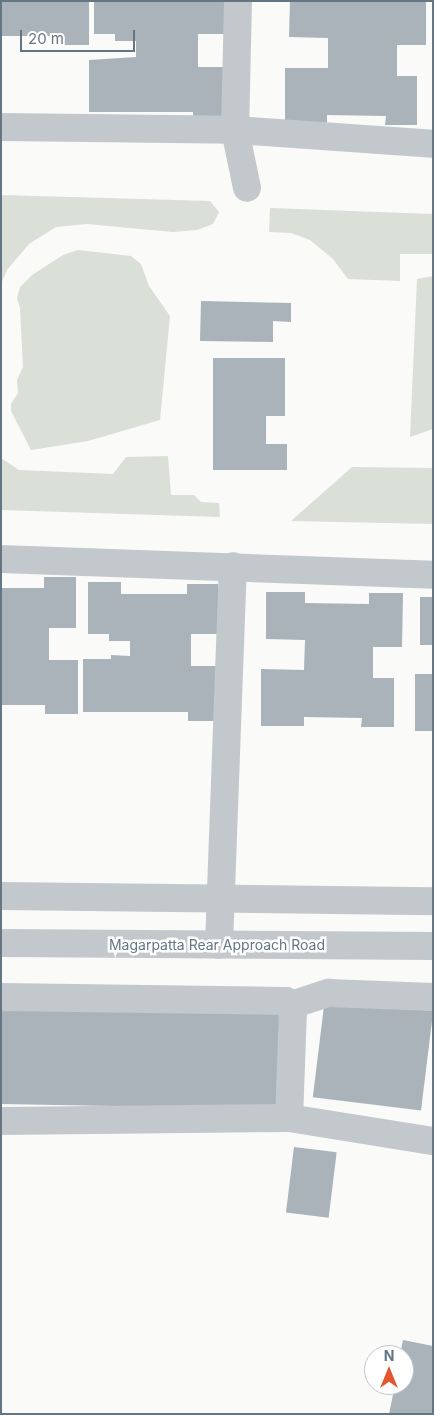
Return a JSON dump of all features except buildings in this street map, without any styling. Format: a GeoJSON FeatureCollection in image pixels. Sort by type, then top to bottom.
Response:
{"type":"FeatureCollection","features":[{"type":"Feature","properties":{"kind":"street"},"geometry":{"type":"LineString","coordinates":[[238,1],[235,130],[247,188]]}},
{"type":"Feature","properties":{"kind":"street"},"geometry":{"type":"LineString","coordinates":[[1,127],[235,130],[433,144]]}},
{"type":"Feature","properties":{"kind":"street"},"geometry":{"type":"LineString","coordinates":[[1,559],[233,566],[433,575]]}},
{"type":"Feature","properties":{"kind":"street"},"geometry":{"type":"LineString","coordinates":[[220,945],[233,566]]}},
{"type":"Feature","properties":{"kind":"street"},"geometry":{"type":"LineString","coordinates":[[1,896],[433,901]]}},
{"type":"Feature","properties":{"kind":"street","name":"Magarpatta Rear Approach Road"},"geometry":{"type":"LineString","coordinates":[[1,943],[433,946]]}},
{"type":"Feature","properties":{"kind":"street"},"geometry":{"type":"LineString","coordinates":[[1,997],[280,1000],[291,1005],[329,992],[433,997]]}},
{"type":"Feature","properties":{"kind":"street"},"geometry":{"type":"LineString","coordinates":[[290,1118],[291,1005]]}},
{"type":"Feature","properties":{"kind":"street"},"geometry":{"type":"LineString","coordinates":[[1,1121],[290,1118],[433,1141]]}},
{"type":"Feature","properties":{"kind":"shaded area"},"geometry":{"type":"Polygon","coordinates":[[[1,195],[210,201],[219,212],[213,224],[197,230],[173,232],[87,224],[56,227],[29,244],[7,270],[1,284],[1,195]]]}},
{"type":"Feature","properties":{"kind":"shaded area"},"geometry":{"type":"Polygon","coordinates":[[[270,208],[433,214],[433,254],[400,254],[400,281],[348,279],[333,259],[310,240],[291,233],[269,232],[270,208]]]}},
{"type":"Feature","properties":{"kind":"shaded area"},"geometry":{"type":"Polygon","coordinates":[[[78,250],[131,256],[141,264],[149,286],[170,316],[160,420],[88,441],[31,450],[11,411],[11,404],[18,393],[17,380],[23,367],[20,308],[17,298],[20,287],[32,275],[63,255],[78,250]]]}},
{"type":"Feature","properties":{"kind":"shaded area"},"geometry":{"type":"Polygon","coordinates":[[[433,276],[433,429],[410,437],[417,279],[433,276]]]}},
{"type":"Feature","properties":{"kind":"shaded area"},"geometry":{"type":"Polygon","coordinates":[[[168,456],[171,495],[194,495],[201,502],[219,503],[220,517],[1,510],[1,458],[19,470],[113,474],[126,457],[168,456]]]}},
{"type":"Feature","properties":{"kind":"shaded area"},"geometry":{"type":"Polygon","coordinates":[[[352,467],[433,468],[433,524],[291,521],[352,467]]]}}]}
